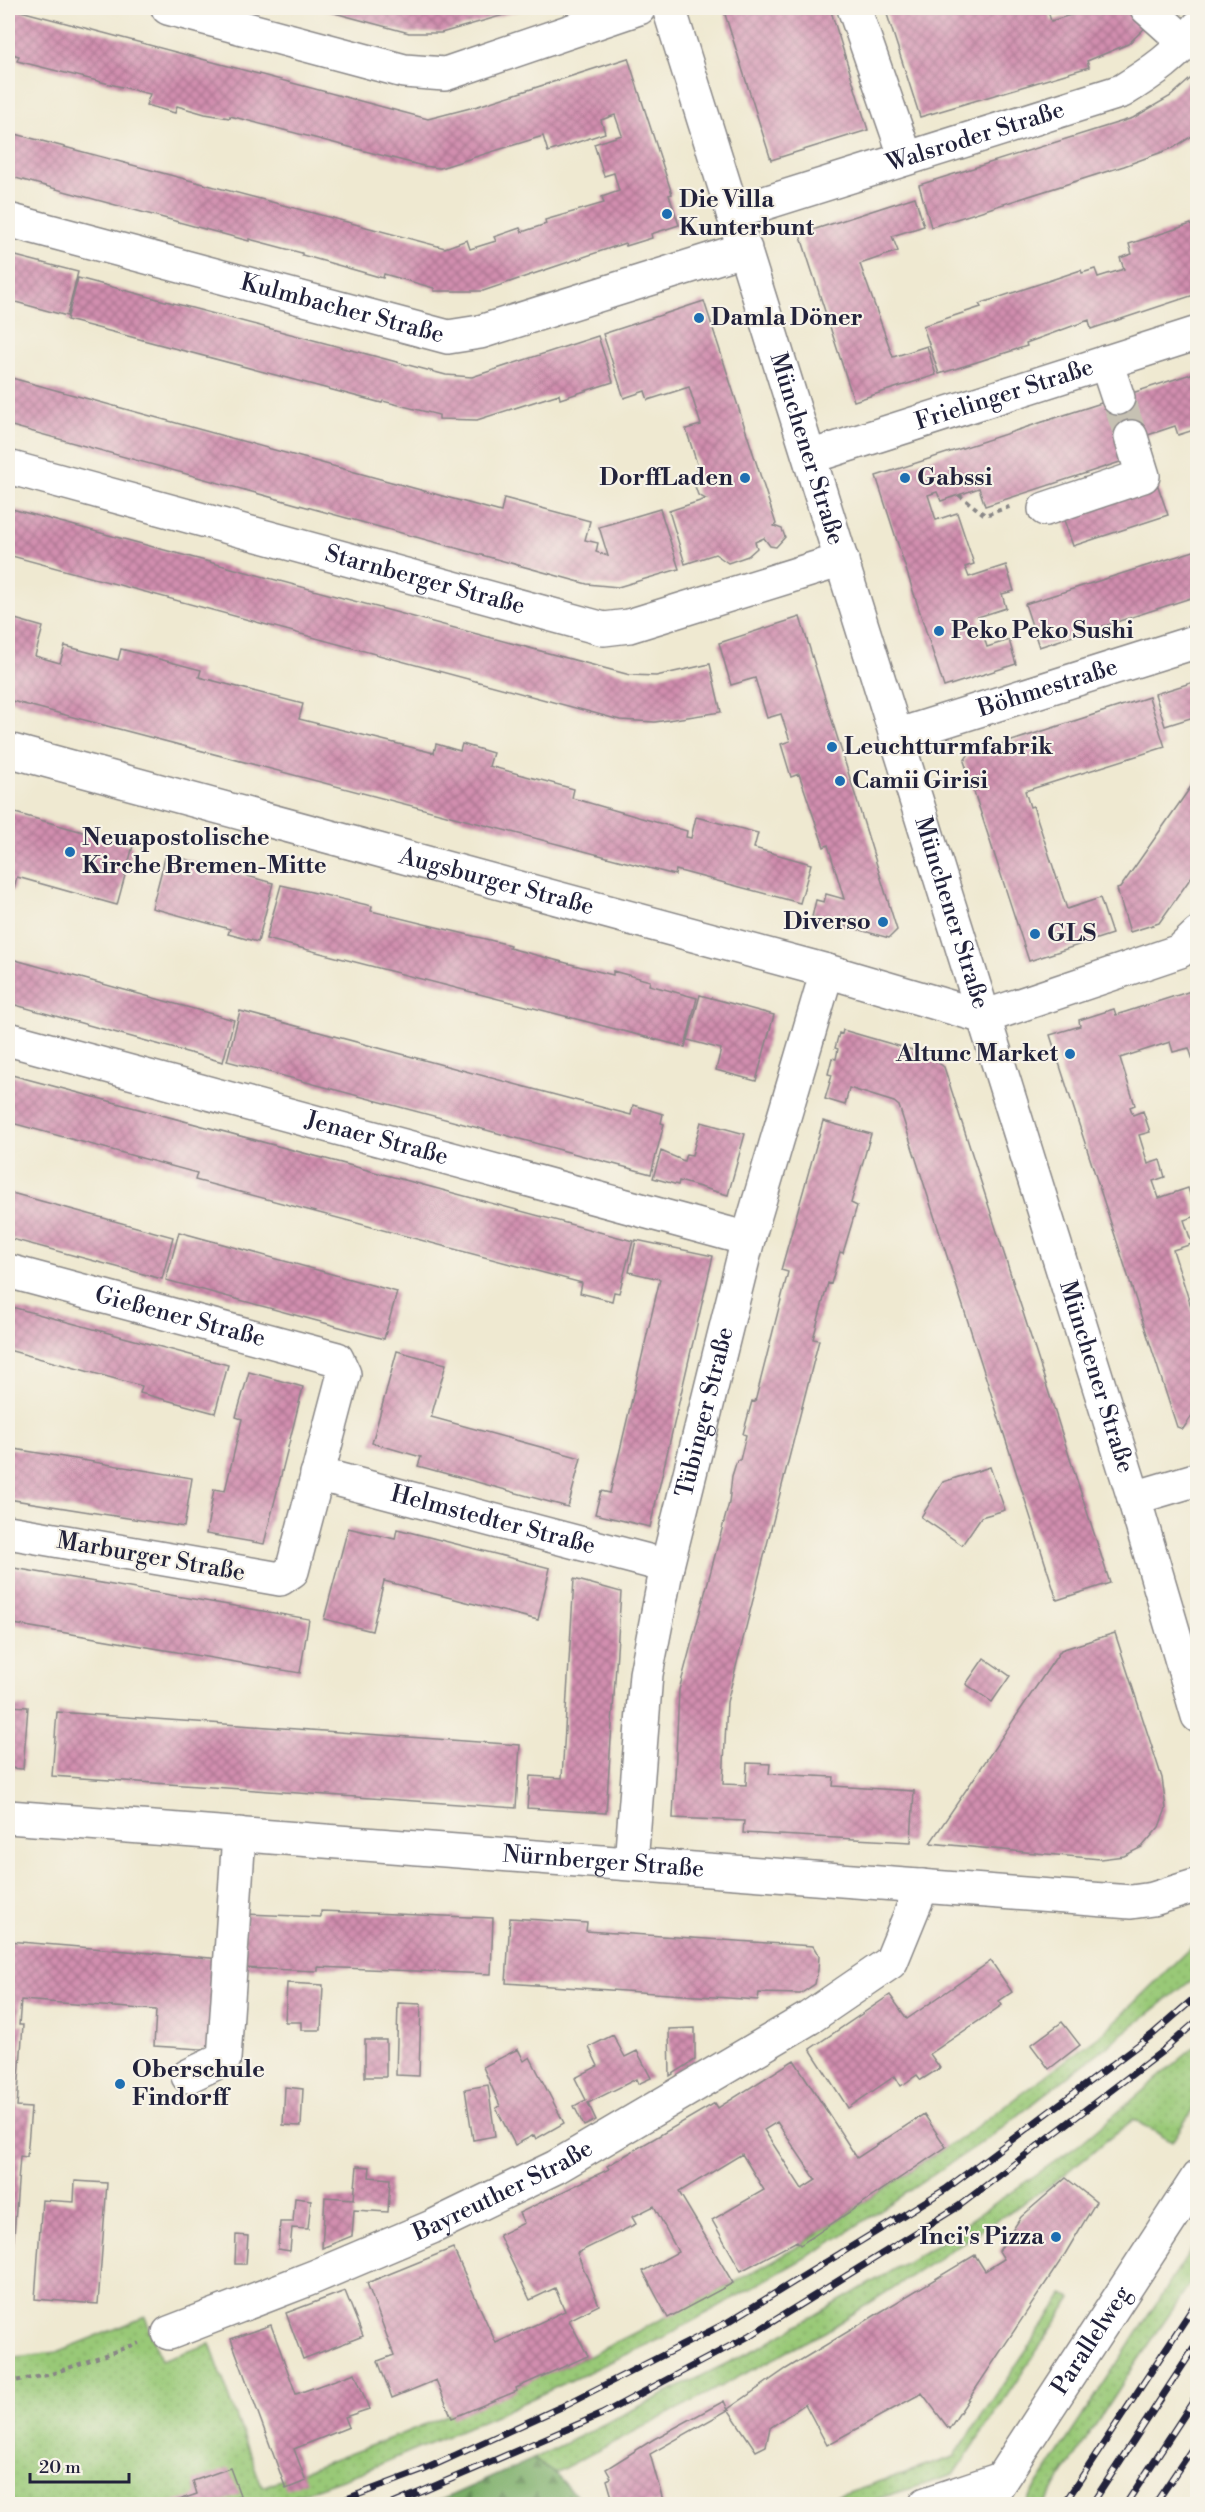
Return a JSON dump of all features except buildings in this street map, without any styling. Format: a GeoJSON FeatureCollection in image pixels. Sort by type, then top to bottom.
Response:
{"type":"FeatureCollection","features":[{"type":"Feature","properties":{"kind":"main road"},"geometry":{"type":"LineString","coordinates":[[168,8],[404,71],[446,74],[639,8]]}},
{"type":"Feature","properties":{"kind":"main road","name":"Münchener Straße"},"geometry":{"type":"LineString","coordinates":[[669,8],[1134,1498],[1197,1716]]}},
{"type":"Feature","properties":{"kind":"main road"},"geometry":{"type":"LineString","coordinates":[[854,8],[906,158]]}},
{"type":"Feature","properties":{"kind":"main road"},"geometry":{"type":"LineString","coordinates":[[1147,8],[1192,35]]}},
{"type":"Feature","properties":{"kind":"main road","name":"Walsroder Straße"},"geometry":{"type":"LineString","coordinates":[[733,213],[1122,91],[1156,70],[1192,35]]}},
{"type":"Feature","properties":{"kind":"main road","name":"Kulmbacher Straße"},"geometry":{"type":"LineString","coordinates":[[8,220],[448,337],[480,333],[745,249]]}},
{"type":"Feature","properties":{"kind":"main road","name":"Frielinger Straße"},"geometry":{"type":"LineString","coordinates":[[810,457],[1197,333]]}},
{"type":"Feature","properties":{"kind":"main road"},"geometry":{"type":"LineString","coordinates":[[1106,362],[1118,398]]}},
{"type":"Feature","properties":{"kind":"main road"},"geometry":{"type":"LineString","coordinates":[[1046,509],[1143,476],[1131,437]]}},
{"type":"Feature","properties":{"kind":"main road","name":"Starnberger Straße"},"geometry":{"type":"LineString","coordinates":[[8,467],[604,629],[628,626],[842,560]]}},
{"type":"Feature","properties":{"kind":"main road","name":"Böhmestraße"},"geometry":{"type":"LineString","coordinates":[[896,736],[1197,641]]}},
{"type":"Feature","properties":{"kind":"main road","name":"Augsburger Straße"},"geometry":{"type":"LineString","coordinates":[[8,750],[827,971],[984,1017]]}},
{"type":"Feature","properties":{"kind":"main road"},"geometry":{"type":"LineString","coordinates":[[984,1017],[1180,951],[1197,934]]}},
{"type":"Feature","properties":{"kind":"main road","name":"Tübinger Straße"},"geometry":{"type":"LineString","coordinates":[[631,1863],[645,1674],[668,1566],[748,1239],[827,971]]}},
{"type":"Feature","properties":{"kind":"main road","name":"Jenaer Straße"},"geometry":{"type":"LineString","coordinates":[[8,1039],[748,1239]]}},
{"type":"Feature","properties":{"kind":"main road","name":"Gießener Straße"},"geometry":{"type":"LineString","coordinates":[[8,1271],[337,1359],[344,1374],[317,1474]]}},
{"type":"Feature","properties":{"kind":"main road","name":"Helmstedter Straße"},"geometry":{"type":"LineString","coordinates":[[317,1474],[668,1566]]}},
{"type":"Feature","properties":{"kind":"main road","name":"Marburger Straße"},"geometry":{"type":"LineString","coordinates":[[8,1532],[280,1579],[292,1571],[317,1474]]}},
{"type":"Feature","properties":{"kind":"main road"},"geometry":{"type":"LineString","coordinates":[[1134,1498],[1197,1479]]}},
{"type":"Feature","properties":{"kind":"main road","name":"Nürnberger Straße"},"geometry":{"type":"LineString","coordinates":[[8,1817],[1131,1902],[1153,1899],[1197,1885]]}},
{"type":"Feature","properties":{"kind":"main road"},"geometry":{"type":"LineString","coordinates":[[188,2076],[224,2060],[239,1834]]}},
{"type":"Feature","properties":{"kind":"main road","name":"Bayreuther Straße"},"geometry":{"type":"LineString","coordinates":[[169,2332],[314,2277],[421,2231],[546,2172],[799,2024],[891,1962],[922,1886]]}},
{"type":"Feature","properties":{"kind":"main road","name":"Parallelweg"},"geometry":{"type":"LineString","coordinates":[[993,2492],[1197,2177]]}},
{"type":"Feature","properties":{"kind":"main road"},"geometry":{"type":"LineString","coordinates":[[926,2505],[993,2492]]}},
{"type":"Feature","properties":{"kind":"path"},"geometry":{"type":"LineString","coordinates":[[959,495],[985,515],[1011,505],[1037,517],[1046,514],[1046,509]]}},
{"type":"Feature","properties":{"kind":"path"},"geometry":{"type":"LineString","coordinates":[[8,2382],[48,2375],[169,2332]]}},
{"type":"Feature","properties":{"kind":"green space"},"geometry":{"type":"Polygon","coordinates":[[[1197,1941],[1197,1976],[993,2135],[826,2246],[666,2336],[503,2412],[362,2472],[271,2504],[8,2504],[8,2358],[57,2352],[145,2317],[161,2360],[210,2344],[262,2487],[399,2435],[589,2356],[735,2282],[799,2246],[979,2125],[1104,2032],[1197,1941]]]}},
{"type":"Feature","properties":{"kind":"green space"},"geometry":{"type":"Polygon","coordinates":[[[1197,2045],[1197,2102],[1172,2142],[1134,2119],[1048,2187],[825,2332],[555,2473],[533,2459],[762,2346],[929,2249],[1080,2144],[1197,2045]]]}},
{"type":"Feature","properties":{"kind":"green space"},"geometry":{"type":"Polygon","coordinates":[[[1197,2241],[1197,2274],[1044,2504],[1025,2504],[1197,2241]]]}},
{"type":"Feature","properties":{"kind":"green space"},"geometry":{"type":"Polygon","coordinates":[[[1064,2294],[1072,2298],[954,2475],[861,2504],[812,2504],[954,2457],[1064,2294]]]}},
{"type":"Feature","properties":{"kind":"green space"},"geometry":{"type":"Polygon","coordinates":[[[533,2459],[555,2473],[584,2504],[432,2504],[533,2459]]]}},
{"type":"Feature","properties":{"kind":"tunnel"},"geometry":{"type":"LineString","coordinates":[[1118,398],[1131,437]]}},
{"type":"Feature","properties":{"kind":"railway"},"geometry":{"type":"LineString","coordinates":[[333,2504],[421,2471],[561,2407],[728,2322],[946,2189],[1153,2034],[1198,1995]]}},
{"type":"Feature","properties":{"kind":"railway"},"geometry":{"type":"LineString","coordinates":[[393,2504],[602,2414],[751,2335],[959,2206],[1164,2050],[1198,2020]]}},
{"type":"Feature","properties":{"kind":"railway"},"geometry":{"type":"LineString","coordinates":[[1064,2504],[1198,2300]]}},
{"type":"Feature","properties":{"kind":"railway"},"geometry":{"type":"LineString","coordinates":[[1092,2504],[1198,2342]]}},
{"type":"Feature","properties":{"kind":"railway"},"geometry":{"type":"LineString","coordinates":[[1126,2504],[1198,2394]]}},
{"type":"Feature","properties":{"kind":"railway"},"geometry":{"type":"LineString","coordinates":[[1155,2504],[1198,2440]]}},
{"type":"Feature","properties":{"kind":"place","name":"Die Villa Kunterbunt"},"geometry":{"type":"Point","coordinates":[667,214]}},
{"type":"Feature","properties":{"kind":"place","name":"Damla Döner"},"geometry":{"type":"Point","coordinates":[699,318]}},
{"type":"Feature","properties":{"kind":"place","name":"DorffLaden"},"geometry":{"type":"Point","coordinates":[745,478]}},
{"type":"Feature","properties":{"kind":"place","name":"Gabssi"},"geometry":{"type":"Point","coordinates":[905,478]}},
{"type":"Feature","properties":{"kind":"place","name":"Peko Peko Sushi"},"geometry":{"type":"Point","coordinates":[939,631]}},
{"type":"Feature","properties":{"kind":"place","name":"Leuchtturmfabrik"},"geometry":{"type":"Point","coordinates":[832,747]}},
{"type":"Feature","properties":{"kind":"place","name":"Camii Girisi"},"geometry":{"type":"Point","coordinates":[840,781]}},
{"type":"Feature","properties":{"kind":"place","name":"Neuapostolische Kirche Bremen-Mitte"},"geometry":{"type":"Point","coordinates":[70,852]}},
{"type":"Feature","properties":{"kind":"place","name":"Diverso"},"geometry":{"type":"Point","coordinates":[883,922]}},
{"type":"Feature","properties":{"kind":"place","name":"GLS"},"geometry":{"type":"Point","coordinates":[1035,934]}},
{"type":"Feature","properties":{"kind":"place","name":"Altunc Market"},"geometry":{"type":"Point","coordinates":[1070,1054]}},
{"type":"Feature","properties":{"kind":"place","name":"Oberschule Findorff"},"geometry":{"type":"Point","coordinates":[120,2084]}},
{"type":"Feature","properties":{"kind":"place","name":"Inci's Pizza"},"geometry":{"type":"Point","coordinates":[1056,2237]}}]}
